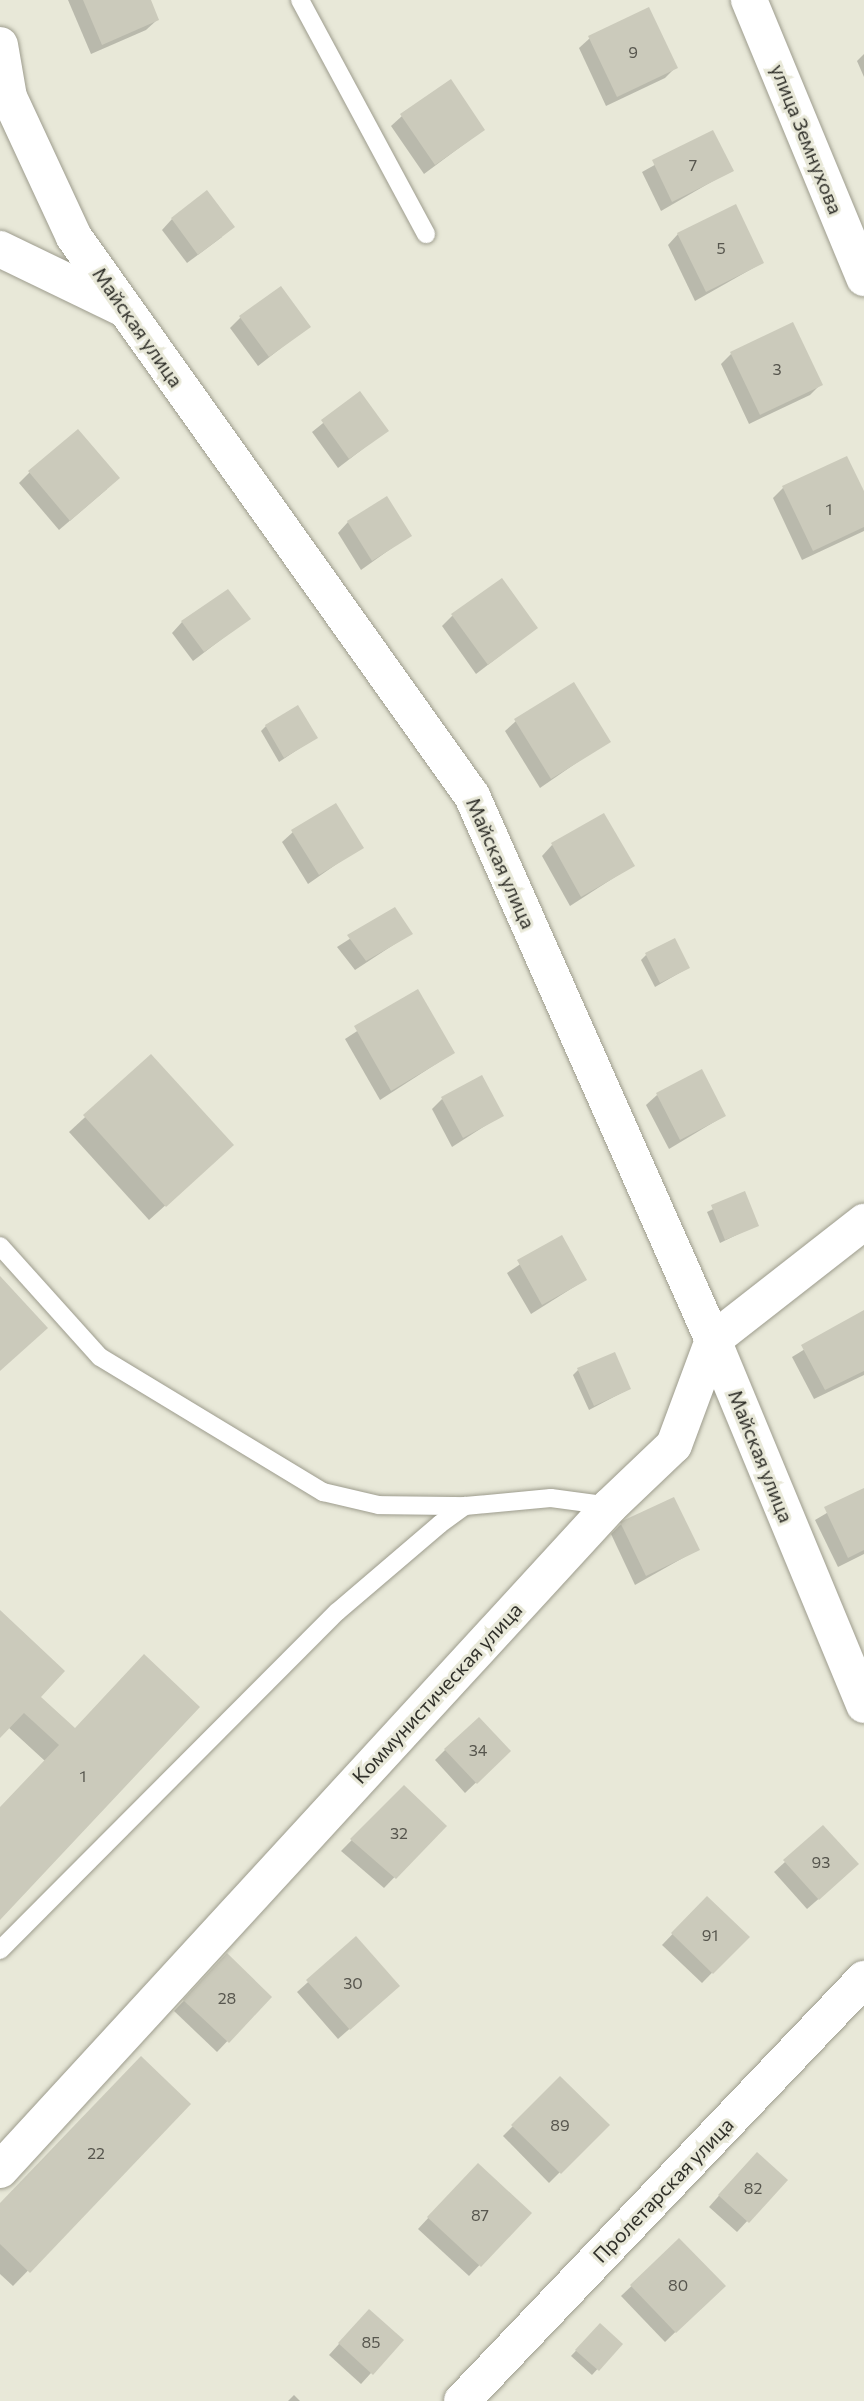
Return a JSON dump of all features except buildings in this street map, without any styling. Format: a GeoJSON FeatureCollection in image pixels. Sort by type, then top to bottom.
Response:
{"type":"FeatureCollection","features":[{"type":"Feature","properties":{"kind":"street","name":"улица Земнухова"},"geometry":{"type":"LineString","coordinates":[[749,0],[864,278]]}},
{"type":"Feature","properties":{"kind":"street","name":"Майская улица"},"geometry":{"type":"LineString","coordinates":[[0,45],[5,101],[74,237],[472,796],[713,1340],[864,1705]]}},
{"type":"Feature","properties":{"kind":"street"},"geometry":{"type":"LineString","coordinates":[[0,249],[125,309]]}},
{"type":"Feature","properties":{"kind":"street"},"geometry":{"type":"LineString","coordinates":[[713,1340],[864,1222]]}},
{"type":"Feature","properties":{"kind":"street","name":"Коммунистическая улица"},"geometry":{"type":"LineString","coordinates":[[0,2170],[610,1506],[674,1445],[713,1340]]}},
{"type":"Feature","properties":{"kind":"street","name":"Пролетарская улица"},"geometry":{"type":"LineString","coordinates":[[462,2401],[864,1979]]}},
{"type":"Feature","properties":{"kind":"lane"},"geometry":{"type":"LineString","coordinates":[[300,0],[426,234]]}},
{"type":"Feature","properties":{"kind":"lane"},"geometry":{"type":"LineString","coordinates":[[0,1246],[100,1357],[323,1492],[379,1505],[465,1506],[551,1498],[610,1506]]}},
{"type":"Feature","properties":{"kind":"lane"},"geometry":{"type":"LineString","coordinates":[[0,1950],[337,1612],[465,1506]]}}]}
